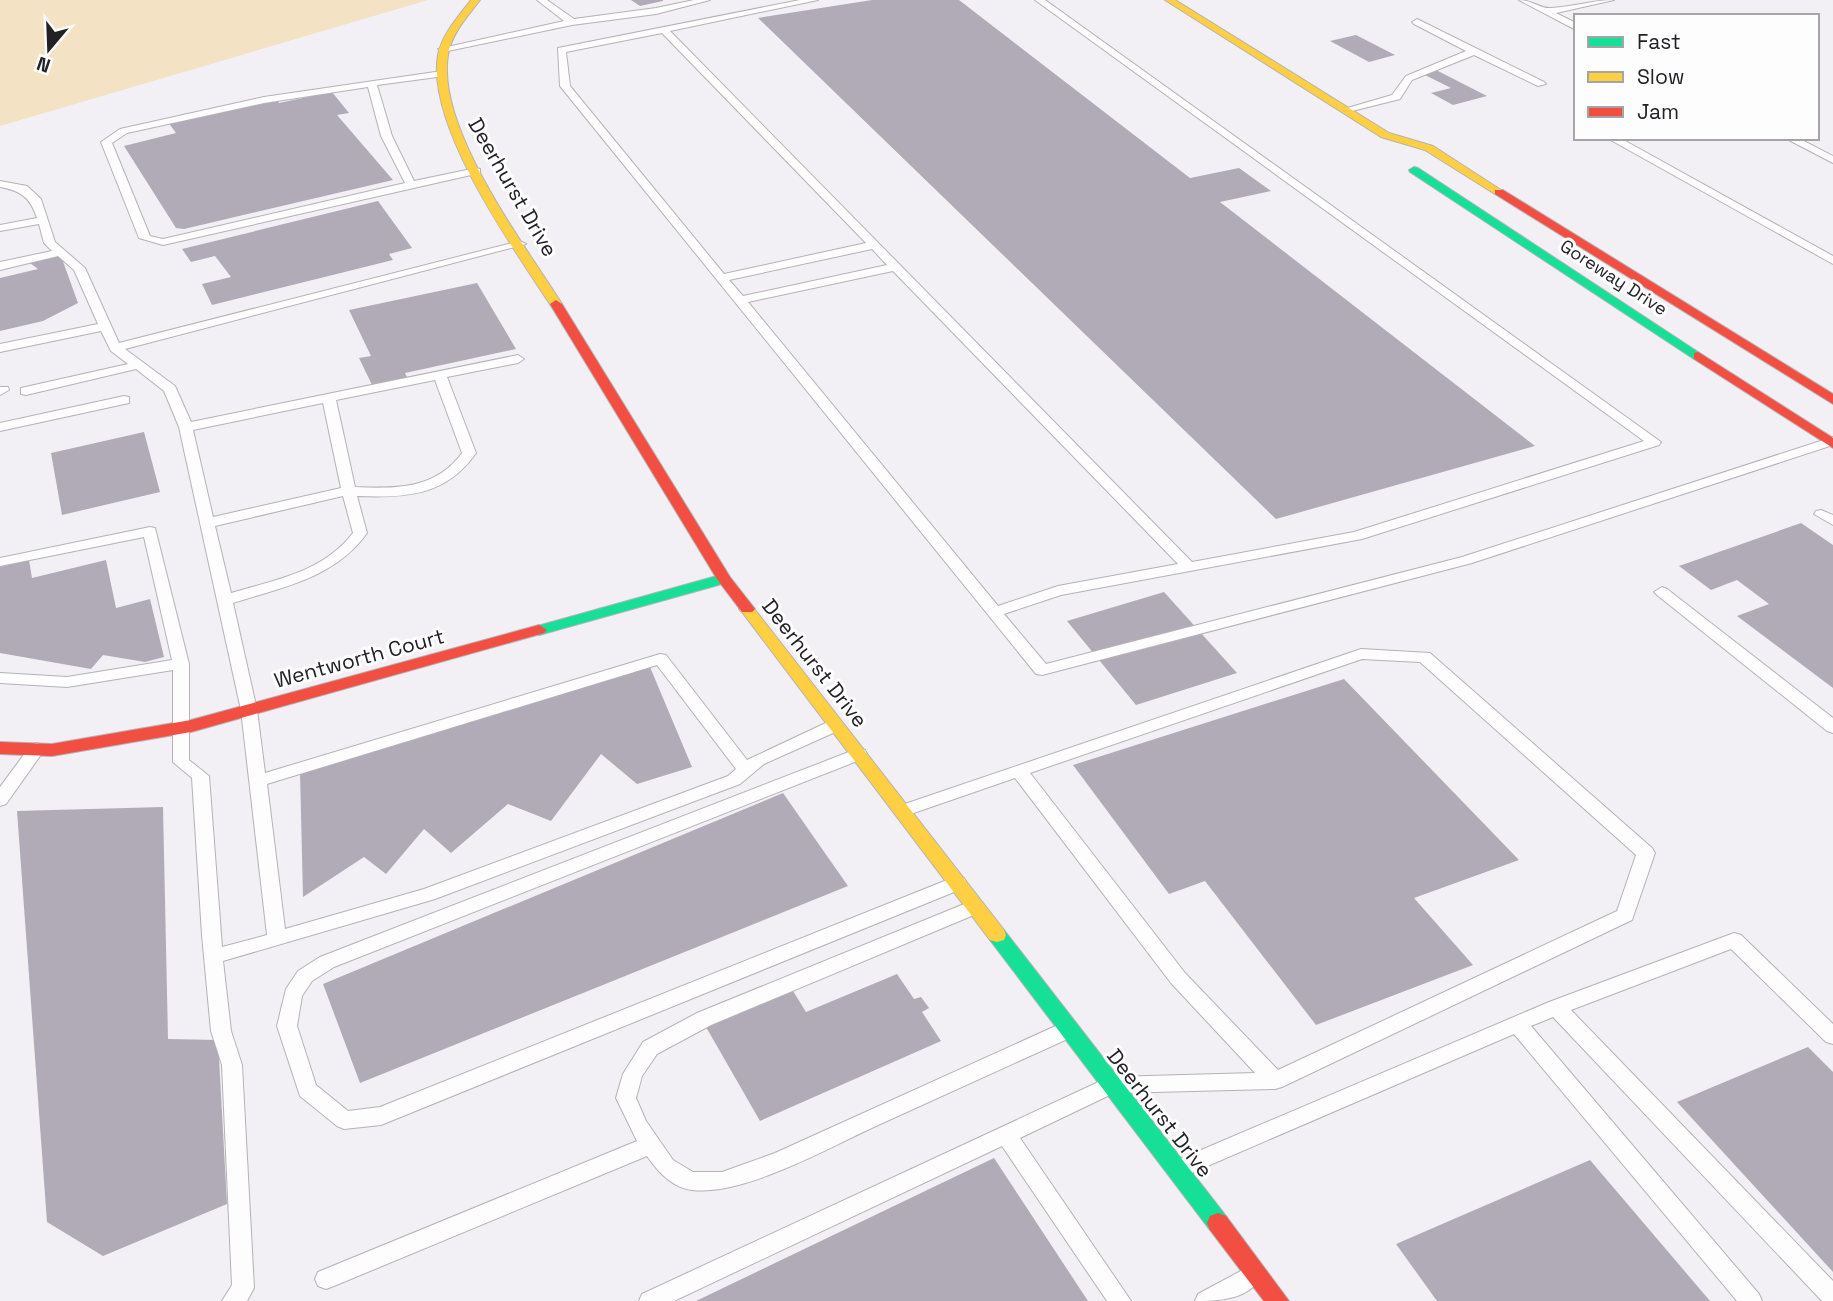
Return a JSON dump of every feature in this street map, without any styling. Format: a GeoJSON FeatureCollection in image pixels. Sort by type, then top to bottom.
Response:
{"type":"FeatureCollection","features":[{"type":"Feature","properties":{"kind":"street","name":"Deerhurst Drive"},"geometry":{"type":"LineString","coordinates":[[476,0],[454,29],[443,50],[442,96],[462,149],[724,579],[1278,1301]]}},
{"type":"Feature","properties":{"kind":"street","name":"Goreway Drive"},"geometry":{"type":"LineString","coordinates":[[1169,0],[1385,135],[1429,148],[1833,400]]}},
{"type":"Feature","properties":{"kind":"street","name":"Goreway Drive"},"geometry":{"type":"LineString","coordinates":[[1385,135],[1400,160],[1832,442]]}},
{"type":"Feature","properties":{"kind":"street","name":"Wentworth Court"},"geometry":{"type":"LineString","coordinates":[[0,748],[52,750],[181,728],[724,579]]}},
{"type":"Feature","properties":{"kind":"lane"},"geometry":{"type":"LineString","coordinates":[[541,0],[572,22]]}},
{"type":"Feature","properties":{"kind":"lane"},"geometry":{"type":"LineString","coordinates":[[443,50],[572,22],[706,0]]}},
{"type":"Feature","properties":{"kind":"lane"},"geometry":{"type":"LineString","coordinates":[[814,0],[561,50],[565,86],[1042,670],[1468,560],[1832,442]]}},
{"type":"Feature","properties":{"kind":"lane"},"geometry":{"type":"LineString","coordinates":[[994,612],[1058,591],[1357,536],[1654,442],[1039,0]]}},
{"type":"Feature","properties":{"kind":"lane"},"geometry":{"type":"LineString","coordinates":[[1523,0],[1574,26]]}},
{"type":"Feature","properties":{"kind":"lane"},"geometry":{"type":"LineString","coordinates":[[1547,12],[1609,0]]}},
{"type":"Feature","properties":{"kind":"lane"},"geometry":{"type":"LineString","coordinates":[[1417,22],[1541,84]]}},
{"type":"Feature","properties":{"kind":"lane"},"geometry":{"type":"LineString","coordinates":[[664,30],[1189,568]]}},
{"type":"Feature","properties":{"kind":"lane"},"geometry":{"type":"LineString","coordinates":[[1348,111],[1396,97],[1409,78],[1474,51]]}},
{"type":"Feature","properties":{"kind":"lane"},"geometry":{"type":"LineString","coordinates":[[442,74],[251,102],[124,131],[106,142],[145,238],[163,242],[476,171]]}},
{"type":"Feature","properties":{"kind":"lane"},"geometry":{"type":"LineString","coordinates":[[372,83],[388,144],[411,185]]}},
{"type":"Feature","properties":{"kind":"lane"},"geometry":{"type":"LineString","coordinates":[[1616,140],[1833,261]]}},
{"type":"Feature","properties":{"kind":"lane"},"geometry":{"type":"LineString","coordinates":[[1794,140],[1833,160]]}},
{"type":"Feature","properties":{"kind":"lane"},"geometry":{"type":"LineString","coordinates":[[0,184],[23,188],[37,201],[50,243],[79,268],[115,348],[170,389],[186,427],[249,710],[277,939]]}},
{"type":"Feature","properties":{"kind":"lane"},"geometry":{"type":"LineString","coordinates":[[0,228],[43,220]]}},
{"type":"Feature","properties":{"kind":"lane"},"geometry":{"type":"LineString","coordinates":[[115,348],[520,244]]}},
{"type":"Feature","properties":{"kind":"lane"},"geometry":{"type":"LineString","coordinates":[[720,278],[874,245]]}},
{"type":"Feature","properties":{"kind":"lane"},"geometry":{"type":"LineString","coordinates":[[0,266],[62,252]]}},
{"type":"Feature","properties":{"kind":"lane"},"geometry":{"type":"LineString","coordinates":[[739,300],[895,267]]}},
{"type":"Feature","properties":{"kind":"lane"},"geometry":{"type":"LineString","coordinates":[[0,348],[104,326]]}},
{"type":"Feature","properties":{"kind":"lane"},"geometry":{"type":"LineString","coordinates":[[186,427],[518,359]]}},
{"type":"Feature","properties":{"kind":"lane"},"geometry":{"type":"LineString","coordinates":[[26,391],[138,365]]}},
{"type":"Feature","properties":{"kind":"lane"},"geometry":{"type":"LineString","coordinates":[[208,523],[349,491],[396,493],[446,480],[461,467],[469,453],[440,375]]}},
{"type":"Feature","properties":{"kind":"lane"},"geometry":{"type":"LineString","coordinates":[[225,600],[323,569],[353,545],[360,533],[329,398]]}},
{"type":"Feature","properties":{"kind":"lane"},"geometry":{"type":"LineString","coordinates":[[0,427],[124,400]]}},
{"type":"Feature","properties":{"kind":"lane"},"geometry":{"type":"LineString","coordinates":[[0,562],[150,531],[181,664],[181,762],[200,776],[221,1031],[232,1065],[243,1288],[233,1301]]}},
{"type":"Feature","properties":{"kind":"lane"},"geometry":{"type":"LineString","coordinates":[[1662,592],[1833,727]]}},
{"type":"Feature","properties":{"kind":"lane"},"geometry":{"type":"LineString","coordinates":[[650,1301],[1112,1084],[1275,1081],[1625,915],[1646,853],[1424,657],[1361,654],[902,811]]}},
{"type":"Feature","properties":{"kind":"lane"},"geometry":{"type":"LineString","coordinates":[[258,781],[660,659],[746,770]]}},
{"type":"Feature","properties":{"kind":"lane"},"geometry":{"type":"LineString","coordinates":[[0,678],[67,682],[181,664]]}},
{"type":"Feature","properties":{"kind":"lane"},"geometry":{"type":"LineString","coordinates":[[213,957],[429,894],[734,780],[758,760],[836,725]]}},
{"type":"Feature","properties":{"kind":"lane"},"geometry":{"type":"LineString","coordinates":[[0,800],[37,749]]}},
{"type":"Feature","properties":{"kind":"lane"},"geometry":{"type":"LineString","coordinates":[[859,754],[327,962],[305,976],[293,994],[287,1026],[307,1090],[344,1120],[381,1116],[958,883]]}},
{"type":"Feature","properties":{"kind":"lane"},"geometry":{"type":"LineString","coordinates":[[1019,771],[1178,978],[1275,1081]]}},
{"type":"Feature","properties":{"kind":"lane"},"geometry":{"type":"LineString","coordinates":[[975,906],[704,1019],[650,1048],[633,1074],[626,1098],[638,1126],[666,1166],[690,1181],[722,1181],[782,1159],[1069,1029]]}},
{"type":"Feature","properties":{"kind":"lane"},"geometry":{"type":"LineString","coordinates":[[1178,1170],[1556,1007],[1734,940],[1833,1036]]}},
{"type":"Feature","properties":{"kind":"lane"},"geometry":{"type":"LineString","coordinates":[[1556,1007],[1833,1297]]}},
{"type":"Feature","properties":{"kind":"lane"},"geometry":{"type":"LineString","coordinates":[[1517,1024],[1751,1301]]}},
{"type":"Feature","properties":{"kind":"lane"},"geometry":{"type":"LineString","coordinates":[[1006,1135],[1120,1301]]}},
{"type":"Feature","properties":{"kind":"lane"},"geometry":{"type":"LineString","coordinates":[[326,1279],[651,1145]]}},
{"type":"Feature","properties":{"kind":"lane"},"geometry":{"type":"LineString","coordinates":[[1206,1301],[1257,1273]]}},
{"type":"Feature","properties":{"kind":"shaded area"},"geometry":{"type":"Polygon","coordinates":[[[0,0],[428,0],[0,126],[0,0]]]}},
{"type":"Feature","properties":{"kind":"building"},"geometry":{"type":"Polygon","coordinates":[[[631,0],[663,0],[663,1],[640,6],[631,0]]]}},
{"type":"Feature","properties":{"kind":"building"},"geometry":{"type":"Polygon","coordinates":[[[872,0],[959,0],[1190,178],[1239,168],[1271,191],[1220,202],[1535,446],[1276,519],[758,18],[872,0]]]}},
{"type":"Feature","properties":{"kind":"building"},"geometry":{"type":"Polygon","coordinates":[[[1356,35],[1395,55],[1369,62],[1330,41],[1356,35]]]}},
{"type":"Feature","properties":{"kind":"building"},"geometry":{"type":"Polygon","coordinates":[[[1436,70],[1487,96],[1453,105],[1431,93],[1451,88],[1423,74],[1436,70]]]}},
{"type":"Feature","properties":{"kind":"building"},"geometry":{"type":"Polygon","coordinates":[[[332,92],[349,113],[337,115],[393,180],[184,229],[176,228],[124,146],[176,133],[168,122],[276,99],[279,103],[332,92]]]}},
{"type":"Feature","properties":{"kind":"building"},"geometry":{"type":"Polygon","coordinates":[[[378,201],[412,248],[389,254],[393,260],[212,305],[202,284],[231,277],[215,256],[191,262],[182,249],[378,201]]]}},
{"type":"Feature","properties":{"kind":"building"},"geometry":{"type":"Polygon","coordinates":[[[61,256],[78,303],[43,321],[0,331],[0,278],[38,269],[30,263],[61,256]]]}},
{"type":"Feature","properties":{"kind":"building"},"geometry":{"type":"Polygon","coordinates":[[[477,283],[516,349],[405,373],[408,379],[373,387],[359,358],[371,356],[349,310],[477,283]]]}},
{"type":"Feature","properties":{"kind":"building"},"geometry":{"type":"Polygon","coordinates":[[[144,432],[160,492],[62,515],[51,453],[144,432]]]}},
{"type":"Feature","properties":{"kind":"building"},"geometry":{"type":"Polygon","coordinates":[[[1801,523],[1833,545],[1833,688],[1737,616],[1769,604],[1737,580],[1711,590],[1679,566],[1801,523]]]}},
{"type":"Feature","properties":{"kind":"building"},"geometry":{"type":"Polygon","coordinates":[[[29,560],[32,578],[106,560],[116,608],[150,599],[164,657],[145,662],[103,655],[91,669],[0,653],[0,567],[29,560]]]}},
{"type":"Feature","properties":{"kind":"building"},"geometry":{"type":"Polygon","coordinates":[[[1164,592],[1237,673],[1136,705],[1067,621],[1164,592]]]}},
{"type":"Feature","properties":{"kind":"building"},"geometry":{"type":"Polygon","coordinates":[[[650,667],[692,767],[637,784],[601,754],[551,821],[508,804],[451,853],[424,829],[386,874],[364,857],[303,897],[300,773],[650,667]]]}},
{"type":"Feature","properties":{"kind":"building"},"geometry":{"type":"Polygon","coordinates":[[[1344,679],[1519,860],[1414,898],[1473,965],[1316,1025],[1205,881],[1169,894],[1073,765],[1344,679]]]}},
{"type":"Feature","properties":{"kind":"building"},"geometry":{"type":"Polygon","coordinates":[[[783,793],[848,886],[360,1083],[323,984],[783,793]]]}},
{"type":"Feature","properties":{"kind":"building"},"geometry":{"type":"Polygon","coordinates":[[[163,807],[168,1039],[218,1040],[227,1204],[103,1256],[47,1222],[17,811],[163,807]]]}},
{"type":"Feature","properties":{"kind":"building"},"geometry":{"type":"Polygon","coordinates":[[[897,974],[914,999],[921,997],[929,1008],[922,1012],[941,1041],[760,1121],[706,1027],[793,991],[806,1012],[897,974]]]}},
{"type":"Feature","properties":{"kind":"building"},"geometry":{"type":"Polygon","coordinates":[[[1808,1047],[1833,1072],[1833,1272],[1677,1102],[1808,1047]]]}},
{"type":"Feature","properties":{"kind":"building"},"geometry":{"type":"Polygon","coordinates":[[[994,1158],[1088,1301],[696,1301],[994,1158]]]}},
{"type":"Feature","properties":{"kind":"building"},"geometry":{"type":"Polygon","coordinates":[[[1590,1160],[1710,1301],[1437,1301],[1396,1244],[1590,1160]]]}},
{"type":"Feature","properties":{"kind":"traffic: fast"},"geometry":{"type":"LineString","coordinates":[[1414,170],[1698,356]]}},
{"type":"Feature","properties":{"kind":"traffic: fast"},"geometry":{"type":"LineString","coordinates":[[539,630],[724,579]]}},
{"type":"Feature","properties":{"kind":"traffic: fast"},"geometry":{"type":"LineString","coordinates":[[997,935],[1218,1223]]}},
{"type":"Feature","properties":{"kind":"traffic: slow"},"geometry":{"type":"LineString","coordinates":[[476,0],[452,33],[443,55],[442,82],[449,113],[481,182],[556,304]]}},
{"type":"Feature","properties":{"kind":"traffic: slow"},"geometry":{"type":"LineString","coordinates":[[1169,0],[1385,135],[1429,148],[1499,192]]}},
{"type":"Feature","properties":{"kind":"traffic: slow"},"geometry":{"type":"LineString","coordinates":[[747,609],[997,935]]}},
{"type":"Feature","properties":{"kind":"traffic: jam"},"geometry":{"type":"LineString","coordinates":[[1499,192],[1833,400]]}},
{"type":"Feature","properties":{"kind":"traffic: jam"},"geometry":{"type":"LineString","coordinates":[[556,304],[724,579],[747,609]]}},
{"type":"Feature","properties":{"kind":"traffic: jam"},"geometry":{"type":"LineString","coordinates":[[1698,356],[1833,444]]}},
{"type":"Feature","properties":{"kind":"traffic: jam"},"geometry":{"type":"LineString","coordinates":[[0,748],[52,750],[191,726],[539,630]]}},
{"type":"Feature","properties":{"kind":"traffic: jam"},"geometry":{"type":"LineString","coordinates":[[1218,1223],[1278,1301]]}}]}
